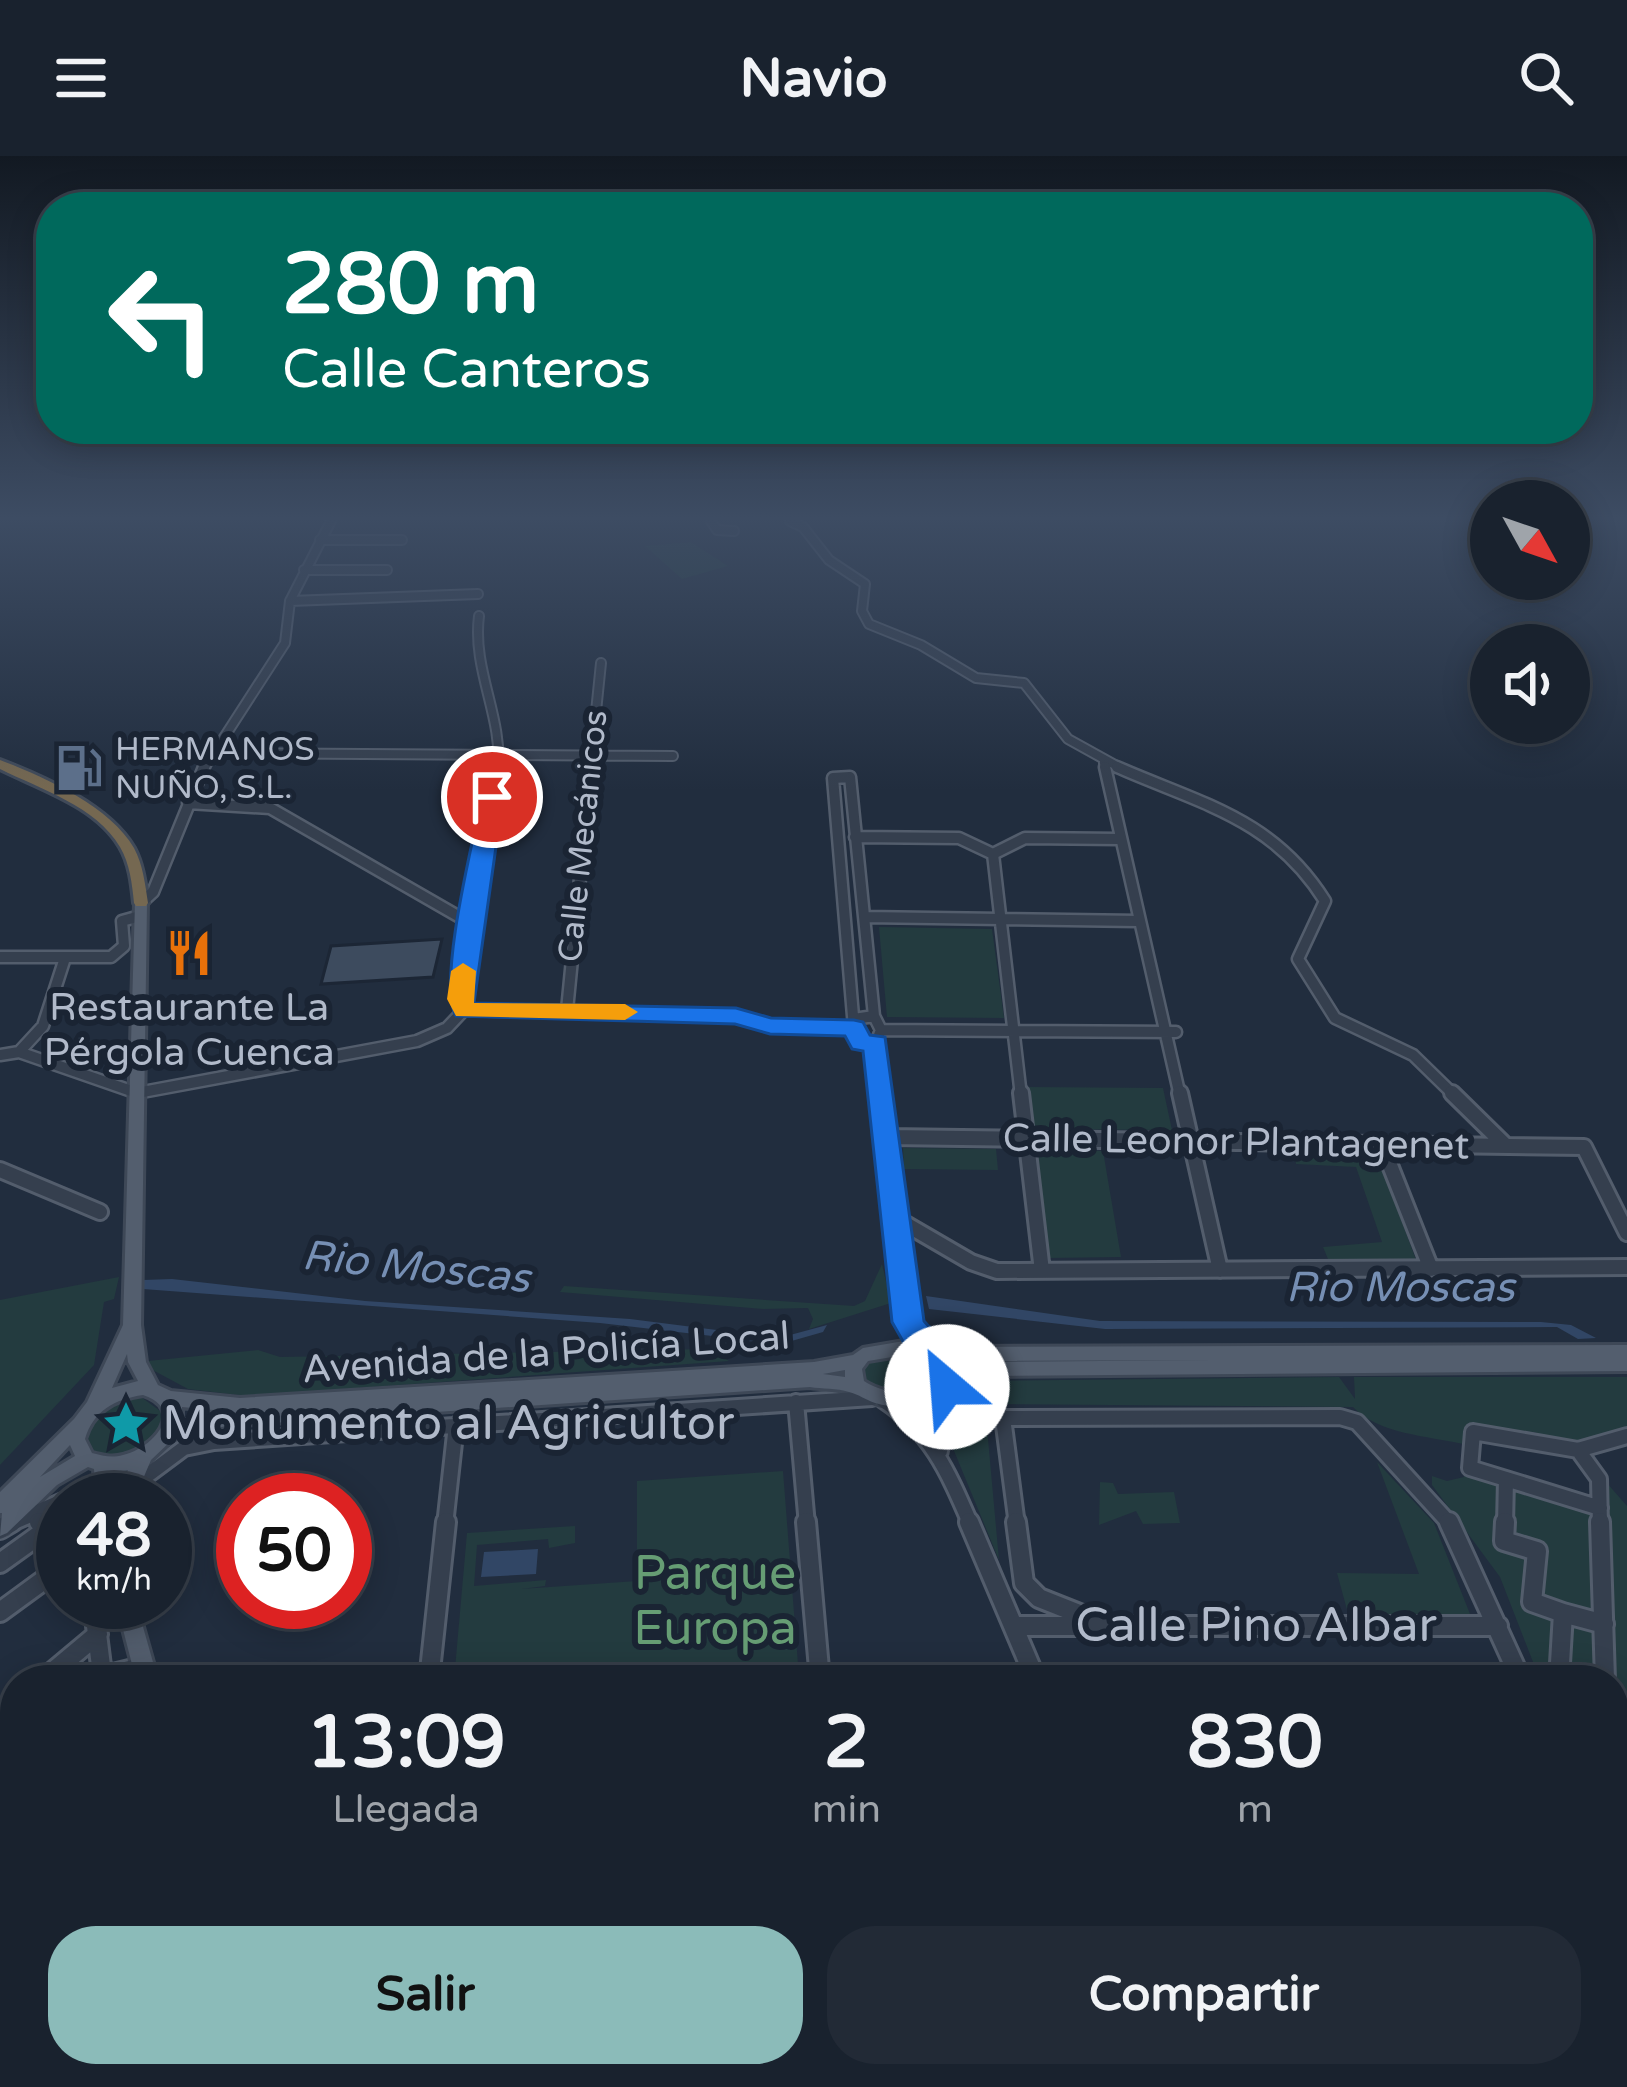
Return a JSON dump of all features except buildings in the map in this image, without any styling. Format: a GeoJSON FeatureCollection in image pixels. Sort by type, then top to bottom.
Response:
{"type":"FeatureCollection","features":[{"type":"Feature","properties":{"kind":"highway"},"geometry":{"type":"LineString","coordinates":[[0,764],[121,834],[140,868],[141,910]]}},
{"type":"Feature","properties":{"kind":"main road"},"geometry":{"type":"LineString","coordinates":[[136,1473],[144,1456],[170,1432],[175,1411],[137,1362],[132,1315],[141,910]]}},
{"type":"Feature","properties":{"kind":"main road"},"geometry":{"type":"LineString","coordinates":[[5,1494],[80,1425],[94,1406],[132,1315]]}},
{"type":"Feature","properties":{"kind":"main road"},"geometry":{"type":"LineString","coordinates":[[888,1348],[1627,1352]]}},
{"type":"Feature","properties":{"kind":"main road","name":"Avenida de la Policía Local"},"geometry":{"type":"LineString","coordinates":[[159,1393],[240,1405],[814,1369],[856,1361],[888,1348]]}},
{"type":"Feature","properties":{"kind":"main road"},"geometry":{"type":"LineString","coordinates":[[939,1351],[946,1384]]}},
{"type":"Feature","properties":{"kind":"main road"},"geometry":{"type":"LineString","coordinates":[[856,1361],[855,1385],[877,1399],[996,1369],[1627,1364]]}},
{"type":"Feature","properties":{"kind":"main road","name":"Avenida de la Policía Local"},"geometry":{"type":"LineString","coordinates":[[170,1432],[243,1418],[815,1380],[855,1385]]}},
{"type":"Feature","properties":{"kind":"main road"},"geometry":{"type":"LineString","coordinates":[[94,1406],[121,1391],[159,1393]]}},
{"type":"Feature","properties":{"kind":"main road"},"geometry":{"type":"LineString","coordinates":[[80,1425],[76,1444],[94,1462],[97,1473]]}},
{"type":"Feature","properties":{"kind":"main road"},"geometry":{"type":"LineString","coordinates":[[0,1528],[50,1479],[94,1462],[144,1456]]}},
{"type":"Feature","properties":{"kind":"main road"},"geometry":{"type":"LineString","coordinates":[[133,1629],[143,1665]]}},
{"type":"Feature","properties":{"kind":"street"},"geometry":{"type":"LineString","coordinates":[[0,956],[111,957],[124,946],[122,921],[141,910],[153,892],[188,802],[285,643],[289,611]]}},
{"type":"Feature","properties":{"kind":"street"},"geometry":{"type":"LineString","coordinates":[[863,611],[869,624],[933,651],[976,678],[1024,683],[1070,742],[1104,763],[1190,796],[1279,841],[1325,901],[1324,914],[1298,959],[1327,1011],[1412,1055],[1506,1146]]}},
{"type":"Feature","properties":{"kind":"street"},"geometry":{"type":"LineString","coordinates":[[464,1010],[460,999],[470,923],[500,756],[473,640],[479,616]]}},
{"type":"Feature","properties":{"kind":"street","name":"Calle Mecánicos"},"geometry":{"type":"LineString","coordinates":[[567,1010],[601,663]]}},
{"type":"Feature","properties":{"kind":"street"},"geometry":{"type":"LineString","coordinates":[[215,753],[673,756]]}},
{"type":"Feature","properties":{"kind":"street"},"geometry":{"type":"LineString","coordinates":[[1104,763],[1138,921],[1170,1032],[1220,1270]]}},
{"type":"Feature","properties":{"kind":"street"},"geometry":{"type":"LineString","coordinates":[[888,1348],[902,1338],[908,1322],[878,1036],[874,1016],[850,777],[832,778],[854,1024],[861,1043],[878,1036],[1014,1030],[1170,1032]]}},
{"type":"Feature","properties":{"kind":"street"},"geometry":{"type":"LineString","coordinates":[[188,802],[270,808],[470,923]]}},
{"type":"Feature","properties":{"kind":"street"},"geometry":{"type":"LineString","coordinates":[[855,837],[959,838],[994,854]]}},
{"type":"Feature","properties":{"kind":"street"},"geometry":{"type":"LineString","coordinates":[[994,854],[1025,838],[1119,839]]}},
{"type":"Feature","properties":{"kind":"street"},"geometry":{"type":"LineString","coordinates":[[994,854],[1042,1271]]}},
{"type":"Feature","properties":{"kind":"street"},"geometry":{"type":"LineString","coordinates":[[865,917],[1138,921]]}},
{"type":"Feature","properties":{"kind":"street"},"geometry":{"type":"LineString","coordinates":[[19,1052],[43,1026],[65,958]]}},
{"type":"Feature","properties":{"kind":"street"},"geometry":{"type":"LineString","coordinates":[[0,1054],[19,1052],[137,1094],[417,1041],[447,1028],[464,1010],[736,1016],[770,1026],[854,1024],[874,1016]]}},
{"type":"Feature","properties":{"kind":"street","name":"Calle Leonor Plantagenet"},"geometry":{"type":"LineString","coordinates":[[888,1137],[1584,1147],[1627,1233]]}},
{"type":"Feature","properties":{"kind":"street"},"geometry":{"type":"LineString","coordinates":[[1382,1144],[1431,1270]]}},
{"type":"Feature","properties":{"kind":"street"},"geometry":{"type":"LineString","coordinates":[[0,1170],[100,1212]]}},
{"type":"Feature","properties":{"kind":"street"},"geometry":{"type":"LineString","coordinates":[[897,1219],[915,1225],[984,1269],[1627,1267]]}},
{"type":"Feature","properties":{"kind":"street"},"geometry":{"type":"LineString","coordinates":[[908,1322],[939,1351]]}},
{"type":"Feature","properties":{"kind":"street"},"geometry":{"type":"LineString","coordinates":[[940,1452],[936,1414],[946,1384]]}},
{"type":"Feature","properties":{"kind":"street"},"geometry":{"type":"LineString","coordinates":[[147,1473],[190,1446],[456,1424],[877,1399],[914,1421],[940,1452],[1030,1665]]}},
{"type":"Feature","properties":{"kind":"street"},"geometry":{"type":"LineString","coordinates":[[796,1402],[819,1665]]}},
{"type":"Feature","properties":{"kind":"street"},"geometry":{"type":"LineString","coordinates":[[1108,1626],[1039,1598],[1024,1583],[1004,1418],[1340,1417],[1358,1422],[1448,1519],[1515,1665]]}},
{"type":"Feature","properties":{"kind":"street"},"geometry":{"type":"LineString","coordinates":[[243,1418],[278,1438]]}},
{"type":"Feature","properties":{"kind":"street"},"geometry":{"type":"LineString","coordinates":[[431,1665],[456,1424]]}},
{"type":"Feature","properties":{"kind":"street"},"geometry":{"type":"LineString","coordinates":[[1600,1508],[1470,1468],[1473,1432],[1579,1450],[1627,1436]]}},
{"type":"Feature","properties":{"kind":"street"},"geometry":{"type":"LineString","coordinates":[[1579,1450],[1599,1479],[1605,1665]]}},
{"type":"Feature","properties":{"kind":"street"},"geometry":{"type":"LineString","coordinates":[[1507,1479],[1504,1541],[1537,1551],[1532,1602],[1604,1624]]}},
{"type":"Feature","properties":{"kind":"street"},"geometry":{"type":"LineString","coordinates":[[0,1528],[36,1513]]}},
{"type":"Feature","properties":{"kind":"street"},"geometry":{"type":"LineString","coordinates":[[33,1515],[36,1518]]}},
{"type":"Feature","properties":{"kind":"street"},"geometry":{"type":"LineString","coordinates":[[0,1562],[36,1537]]}},
{"type":"Feature","properties":{"kind":"street"},"geometry":{"type":"LineString","coordinates":[[998,1587],[1024,1583]]}},
{"type":"Feature","properties":{"kind":"street"},"geometry":{"type":"LineString","coordinates":[[0,1612],[36,1586]]}},
{"type":"Feature","properties":{"kind":"street"},"geometry":{"type":"LineString","coordinates":[[1560,1665],[1563,1613]]}},
{"type":"Feature","properties":{"kind":"street","name":"Calle Pino Albar"},"geometry":{"type":"LineString","coordinates":[[1014,1626],[1498,1626]]}},
{"type":"Feature","properties":{"kind":"street"},"geometry":{"type":"LineString","coordinates":[[96,1665],[97,1629]]}},
{"type":"Feature","properties":{"kind":"street"},"geometry":{"type":"LineString","coordinates":[[61,1665],[98,1634]]}},
{"type":"Feature","properties":{"kind":"green space"},"geometry":{"type":"Polygon","coordinates":[[[879,927],[992,929],[1004,1018],[887,1017],[879,927]]]}},
{"type":"Feature","properties":{"kind":"green space"},"geometry":{"type":"Polygon","coordinates":[[[1028,1087],[1163,1088],[1172,1130],[1034,1129],[1028,1087]]]}},
{"type":"Feature","properties":{"kind":"green space"},"geometry":{"type":"Polygon","coordinates":[[[903,1148],[996,1149],[998,1170],[904,1169],[903,1148]]]}},
{"type":"Feature","properties":{"kind":"green space"},"geometry":{"type":"Polygon","coordinates":[[[1033,1148],[1103,1151],[1121,1257],[1048,1258],[1033,1148]]]}},
{"type":"Feature","properties":{"kind":"green space"},"geometry":{"type":"Polygon","coordinates":[[[1331,1154],[1379,1159],[1416,1260],[1328,1259],[1323,1247],[1382,1242],[1356,1167],[1296,1164],[1295,1157],[1331,1154]]]}},
{"type":"Feature","properties":{"kind":"green space"},"geometry":{"type":"Polygon","coordinates":[[[882,1264],[891,1303],[809,1329],[813,1319],[808,1308],[763,1309],[560,1292],[564,1286],[854,1306],[865,1301],[882,1264]]]}},
{"type":"Feature","properties":{"kind":"green space"},"geometry":{"type":"Polygon","coordinates":[[[119,1277],[114,1299],[104,1302],[94,1365],[0,1465],[0,1300],[119,1277]]]}},
{"type":"Feature","properties":{"kind":"green space"},"geometry":{"type":"Polygon","coordinates":[[[710,1349],[729,1361],[247,1396],[188,1389],[147,1367],[148,1361],[258,1350],[280,1357],[710,1349]]]}},
{"type":"Feature","properties":{"kind":"green space"},"geometry":{"type":"Polygon","coordinates":[[[920,1351],[942,1364],[937,1380],[899,1389],[879,1387],[863,1378],[861,1367],[868,1358],[920,1351]]]}},
{"type":"Feature","properties":{"kind":"green space"},"geometry":{"type":"Polygon","coordinates":[[[1339,1377],[1355,1399],[1354,1377],[1627,1377],[1627,1426],[1578,1444],[1534,1432],[1466,1428],[1463,1444],[1390,1428],[1353,1407],[996,1404],[986,1417],[999,1560],[945,1429],[947,1399],[982,1381],[1339,1377]]]}},
{"type":"Feature","properties":{"kind":"green space"},"geometry":{"type":"Polygon","coordinates":[[[141,1397],[163,1413],[145,1446],[109,1458],[87,1446],[95,1417],[120,1401],[141,1397]]]}},
{"type":"Feature","properties":{"kind":"green space"},"geometry":{"type":"Polygon","coordinates":[[[1377,1462],[1434,1523],[1470,1614],[1349,1617],[1337,1573],[1419,1574],[1377,1462]]]}},
{"type":"Feature","properties":{"kind":"green space","name":"Parque Europa"},"geometry":{"type":"Polygon","coordinates":[[[783,1471],[798,1665],[455,1665],[467,1533],[575,1526],[575,1543],[549,1548],[548,1539],[477,1545],[474,1586],[546,1580],[545,1586],[521,1589],[637,1581],[637,1481],[783,1471]]]}},
{"type":"Feature","properties":{"kind":"green space"},"geometry":{"type":"Polygon","coordinates":[[[1466,1471],[1498,1480],[1503,1492],[1506,1479],[1606,1512],[1606,1482],[1627,1506],[1627,1665],[1534,1665],[1500,1577],[1432,1485],[1432,1476],[1447,1481],[1464,1477],[1466,1471]]]}},
{"type":"Feature","properties":{"kind":"green space"},"geometry":{"type":"Polygon","coordinates":[[[1100,1482],[1113,1483],[1118,1494],[1174,1492],[1180,1523],[1143,1524],[1136,1511],[1099,1525],[1100,1482]]]}},
{"type":"Feature","properties":{"kind":"water"},"geometry":{"type":"Polygon","coordinates":[[[172,1279],[365,1301],[630,1319],[779,1338],[827,1325],[823,1332],[781,1344],[600,1323],[143,1289],[143,1280],[172,1279]]]}},
{"type":"Feature","properties":{"kind":"water"},"geometry":{"type":"Polygon","coordinates":[[[926,1296],[1100,1321],[1541,1322],[1571,1325],[1596,1338],[1578,1339],[1557,1327],[1105,1329],[929,1309],[926,1296]]]}},
{"type":"Feature","properties":{"kind":"water"},"geometry":{"type":"Polygon","coordinates":[[[538,1549],[536,1574],[481,1577],[484,1552],[538,1549]]]}},
{"type":"Feature","properties":{"kind":"slow traffic"},"geometry":{"type":"LineString","coordinates":[[463,971],[460,999],[464,1010],[625,1012]]}},
{"type":"Feature","properties":{"kind":"place","name":"HERMANOS NUÑO, S.L."},"geometry":{"type":"Point","coordinates":[79,768]}},
{"type":"Feature","properties":{"kind":"place","name":"Restaurante La Pérgola Cuenca"},"geometry":{"type":"Point","coordinates":[189,953]}},
{"type":"Feature","properties":{"kind":"place","name":"Monumento al Agricultor"},"geometry":{"type":"Point","coordinates":[126,1424]}},
{"type":"Feature","properties":{"kind":"route"},"geometry":{"type":"LineString","coordinates":[[492,797],[460,999],[464,1010],[736,1016],[770,1026],[854,1028],[861,1043],[875,1043],[908,1322],[916,1336],[949,1357],[952,1377],[947,1387]]}},
{"type":"Feature","properties":{"kind":"water label","name":"Rio Moscas"},"geometry":{"type":"Point","coordinates":[416,1267]}},
{"type":"Feature","properties":{"kind":"water label","name":"Rio Moscas"},"geometry":{"type":"Point","coordinates":[1400,1287]}}]}
